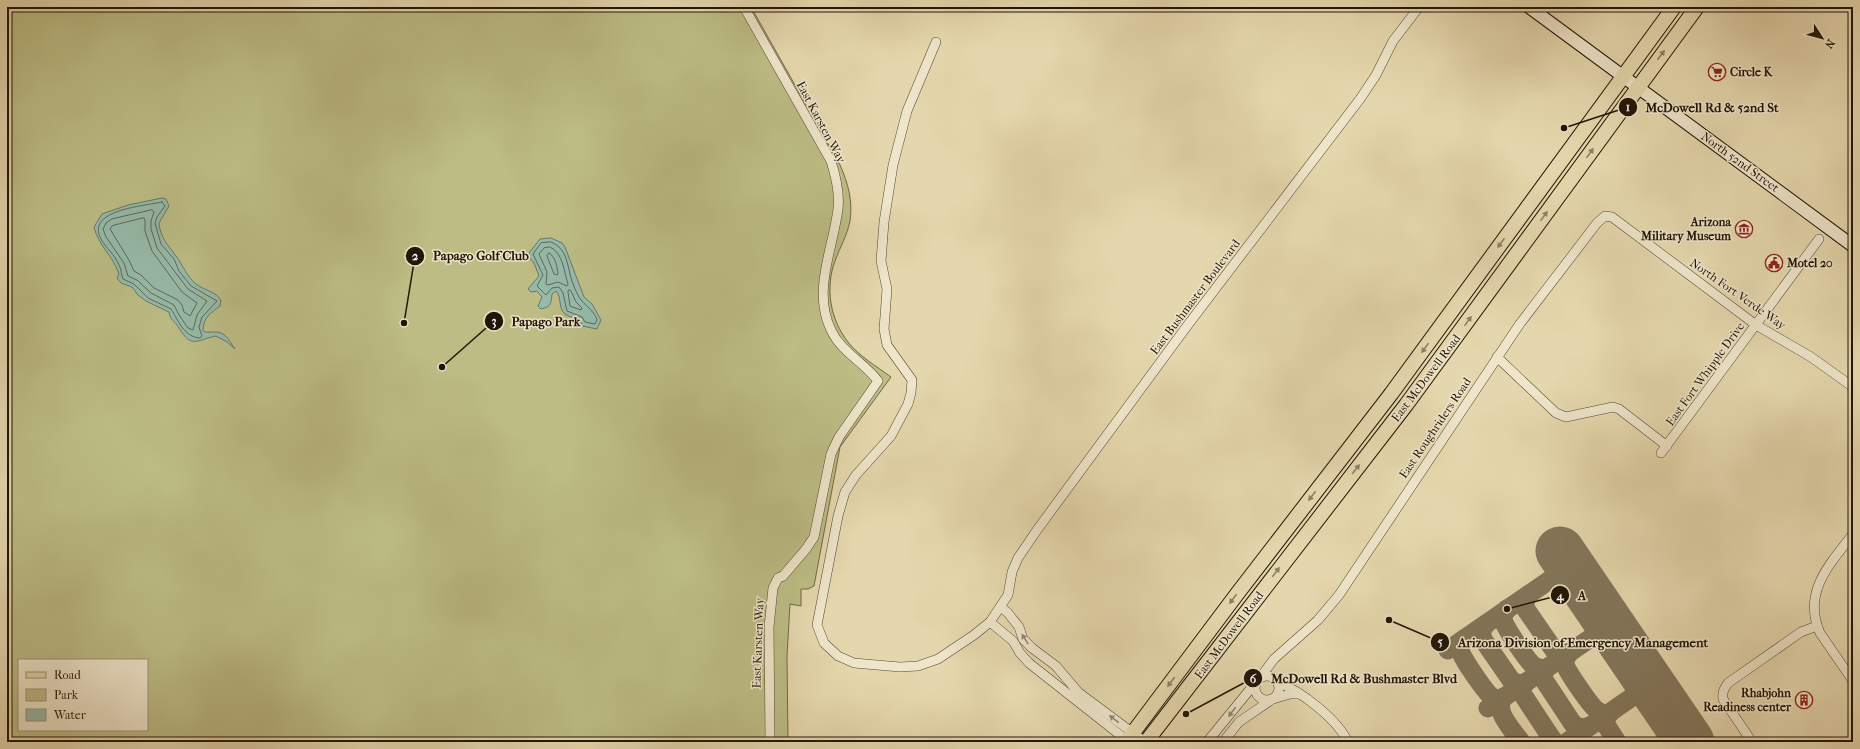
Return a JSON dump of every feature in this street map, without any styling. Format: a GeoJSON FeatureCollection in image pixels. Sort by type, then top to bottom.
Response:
{"type":"FeatureCollection","features":[{"type":"Feature","properties":{"kind":"main road","name":"North 52nd Street"},"geometry":{"type":"LineString","coordinates":[[1529,7],[1853,246]]}},
{"type":"Feature","properties":{"kind":"main road","name":"East McDowell Road"},"geometry":{"type":"LineString","coordinates":[[1129,739],[1237,594],[1391,394],[1674,7]]}},
{"type":"Feature","properties":{"kind":"main road","name":"East McDowell Road"},"geometry":{"type":"LineString","coordinates":[[1146,742],[1406,405],[1697,7]]}},
{"type":"Feature","properties":{"kind":"street","name":"East Karsten Way"},"geometry":{"type":"LineString","coordinates":[[744,7],[831,161],[834,171],[838,201],[824,276],[823,289],[825,314],[830,329],[839,343],[870,370],[878,381],[848,423],[831,454],[814,537],[798,559],[783,576],[778,578],[773,588],[769,627],[770,742]]}},
{"type":"Feature","properties":{"kind":"street","name":"East Bushmaster Boulevard"},"geometry":{"type":"LineString","coordinates":[[936,42],[908,111],[893,165],[884,222],[881,261],[887,289],[884,329],[887,345],[912,380],[911,393],[908,404],[891,436],[856,475],[845,492],[838,516],[817,625],[824,643],[838,656],[854,663],[900,667],[927,664],[974,635],[990,622],[1008,595],[1012,572],[1018,558],[1037,530],[1187,326],[1356,104],[1376,75],[1393,41],[1419,7]]}},
{"type":"Feature","properties":{"kind":"street","name":"East Roughriders Road"},"geometry":{"type":"LineString","coordinates":[[1258,680],[1274,659],[1318,620],[1339,595],[1519,325],[1597,222],[1605,216],[1612,217]]}},
{"type":"Feature","properties":{"kind":"street","name":"North Fort Verde Way"},"geometry":{"type":"LineString","coordinates":[[1612,217],[1756,325],[1811,357],[1853,386]]}},
{"type":"Feature","properties":{"kind":"street","name":"East Fort Whipple Drive"},"geometry":{"type":"LineString","coordinates":[[1497,357],[1556,413],[1566,417],[1613,407],[1624,413],[1664,450],[1819,239]]}},
{"type":"Feature","properties":{"kind":"street"},"geometry":{"type":"LineString","coordinates":[[1853,534],[1824,573],[1820,581],[1814,605],[1817,626],[1820,634],[1853,681]]}},
{"type":"Feature","properties":{"kind":"street"},"geometry":{"type":"LineString","coordinates":[[1001,607],[1019,627],[1023,639],[1032,648],[1056,666],[1078,692],[1129,739]]}},
{"type":"Feature","properties":{"kind":"street"},"geometry":{"type":"LineString","coordinates":[[990,622],[1013,641],[1020,653],[1029,663],[1129,739],[1146,742]]}},
{"type":"Feature","properties":{"kind":"street"},"geometry":{"type":"LineString","coordinates":[[1752,742],[1723,699],[1722,692],[1728,683],[1801,632],[1817,626]]}},
{"type":"Feature","properties":{"kind":"street"},"geometry":{"type":"LineString","coordinates":[[1223,742],[1239,722],[1273,699],[1279,689],[1274,672],[1278,656]]}},
{"type":"Feature","properties":{"kind":"street"},"geometry":{"type":"LineString","coordinates":[[1207,742],[1258,680],[1268,676],[1300,694],[1335,724],[1348,742]]}},
{"type":"Feature","properties":{"kind":"street"},"geometry":{"type":"LineString","coordinates":[[1258,680],[1254,690],[1258,697],[1265,701],[1290,694],[1300,694]]}},
{"type":"Feature","properties":{"kind":"green space"},"geometry":{"type":"Polygon","coordinates":[[[7,7],[751,7],[840,165],[847,185],[851,214],[849,226],[835,261],[830,282],[833,313],[842,333],[852,347],[868,361],[891,377],[840,447],[814,586],[808,589],[801,589],[801,606],[790,604],[787,656],[788,742],[7,742],[7,7]]]}},
{"type":"Feature","properties":{"kind":"water"},"geometry":{"type":"Polygon","coordinates":[[[162,198],[166,199],[169,206],[159,223],[161,233],[165,241],[193,281],[199,286],[217,295],[221,301],[220,306],[211,313],[204,322],[203,331],[221,333],[227,337],[235,349],[227,342],[216,336],[199,341],[191,341],[187,339],[172,319],[169,312],[146,301],[138,295],[132,287],[121,283],[117,278],[119,274],[99,239],[94,227],[102,214],[128,205],[162,198]]]}},
{"type":"Feature","properties":{"kind":"water"},"geometry":{"type":"Polygon","coordinates":[[[551,238],[562,243],[565,247],[584,297],[592,304],[601,320],[597,329],[582,326],[580,320],[565,314],[561,309],[559,296],[556,291],[552,294],[549,305],[541,309],[538,306],[542,297],[537,291],[531,292],[528,289],[539,276],[534,263],[529,257],[529,253],[540,239],[551,238]]]}},
{"type":"Feature","properties":{"kind":"taxiway"},"geometry":{"type":"LineString","coordinates":[[1448,650],[1570,566]]}},
{"type":"Feature","properties":{"kind":"taxiway"},"geometry":{"type":"LineString","coordinates":[[1528,595],[1525,602],[1525,608],[1554,650],[1560,654],[1569,653]]}},
{"type":"Feature","properties":{"kind":"taxiway"},"geometry":{"type":"LineString","coordinates":[[1507,609],[1502,618],[1516,644],[1534,666],[1537,668],[1547,668]]}},
{"type":"Feature","properties":{"kind":"taxiway"},"geometry":{"type":"LineString","coordinates":[[1486,624],[1482,630],[1482,638],[1511,680],[1518,684],[1525,683]]}},
{"type":"Feature","properties":{"kind":"taxiway"},"geometry":{"type":"LineString","coordinates":[[1488,708],[1610,625]]}},
{"type":"Feature","properties":{"kind":"taxiway"},"geometry":{"type":"LineString","coordinates":[[1464,639],[1459,647],[1460,651],[1473,673],[1492,697],[1495,699],[1504,697]]}},
{"type":"Feature","properties":{"kind":"taxiway"},"geometry":{"type":"LineString","coordinates":[[1569,653],[1564,662],[1579,688],[1598,711],[1604,714],[1610,713]]}},
{"type":"Feature","properties":{"kind":"taxiway"},"geometry":{"type":"LineString","coordinates":[[1547,668],[1542,675],[1544,680],[1573,724],[1580,728],[1588,727]]}},
{"type":"Feature","properties":{"kind":"taxiway"},"geometry":{"type":"LineString","coordinates":[[1525,683],[1521,690],[1523,695],[1555,742]]}},
{"type":"Feature","properties":{"kind":"taxiway"},"geometry":{"type":"LineString","coordinates":[[1567,742],[1651,684]]}},
{"type":"Feature","properties":{"kind":"taxiway"},"geometry":{"type":"LineString","coordinates":[[1504,697],[1500,708],[1502,714],[1521,742]]}},
{"type":"Feature","properties":{"kind":"taxiway"},"geometry":{"type":"LineString","coordinates":[[1610,713],[1606,717],[1606,725],[1617,742]]}},
{"type":"Feature","properties":{"kind":"runway"},"geometry":{"type":"LineString","coordinates":[[1560,551],[1690,742]]}},
{"type":"Feature","properties":{"kind":"place","name":"Circle K"},"geometry":{"type":"Point","coordinates":[1717,72]}},
{"type":"Feature","properties":{"kind":"place","name":"McDowell Rd & 52nd St"},"geometry":{"type":"Point","coordinates":[1564,128]}},
{"type":"Feature","properties":{"kind":"place","name":"Arizona Military Museum"},"geometry":{"type":"Point","coordinates":[1744,229]}},
{"type":"Feature","properties":{"kind":"place","name":"Motel 20"},"geometry":{"type":"Point","coordinates":[1774,263]}},
{"type":"Feature","properties":{"kind":"place","name":"Papago Golf Club"},"geometry":{"type":"Point","coordinates":[404,323]}},
{"type":"Feature","properties":{"kind":"place","name":"Papago Park"},"geometry":{"type":"Point","coordinates":[442,367]}},
{"type":"Feature","properties":{"kind":"place","name":"A"},"geometry":{"type":"Point","coordinates":[1507,609]}},
{"type":"Feature","properties":{"kind":"place","name":"Arizona Division of Emergency Management"},"geometry":{"type":"Point","coordinates":[1389,620]}},
{"type":"Feature","properties":{"kind":"place","name":"Rhabjohn Readiness center"},"geometry":{"type":"Point","coordinates":[1804,700]}},
{"type":"Feature","properties":{"kind":"place","name":"McDowell Rd & Bushmaster Blvd"},"geometry":{"type":"Point","coordinates":[1186,714]}}]}
